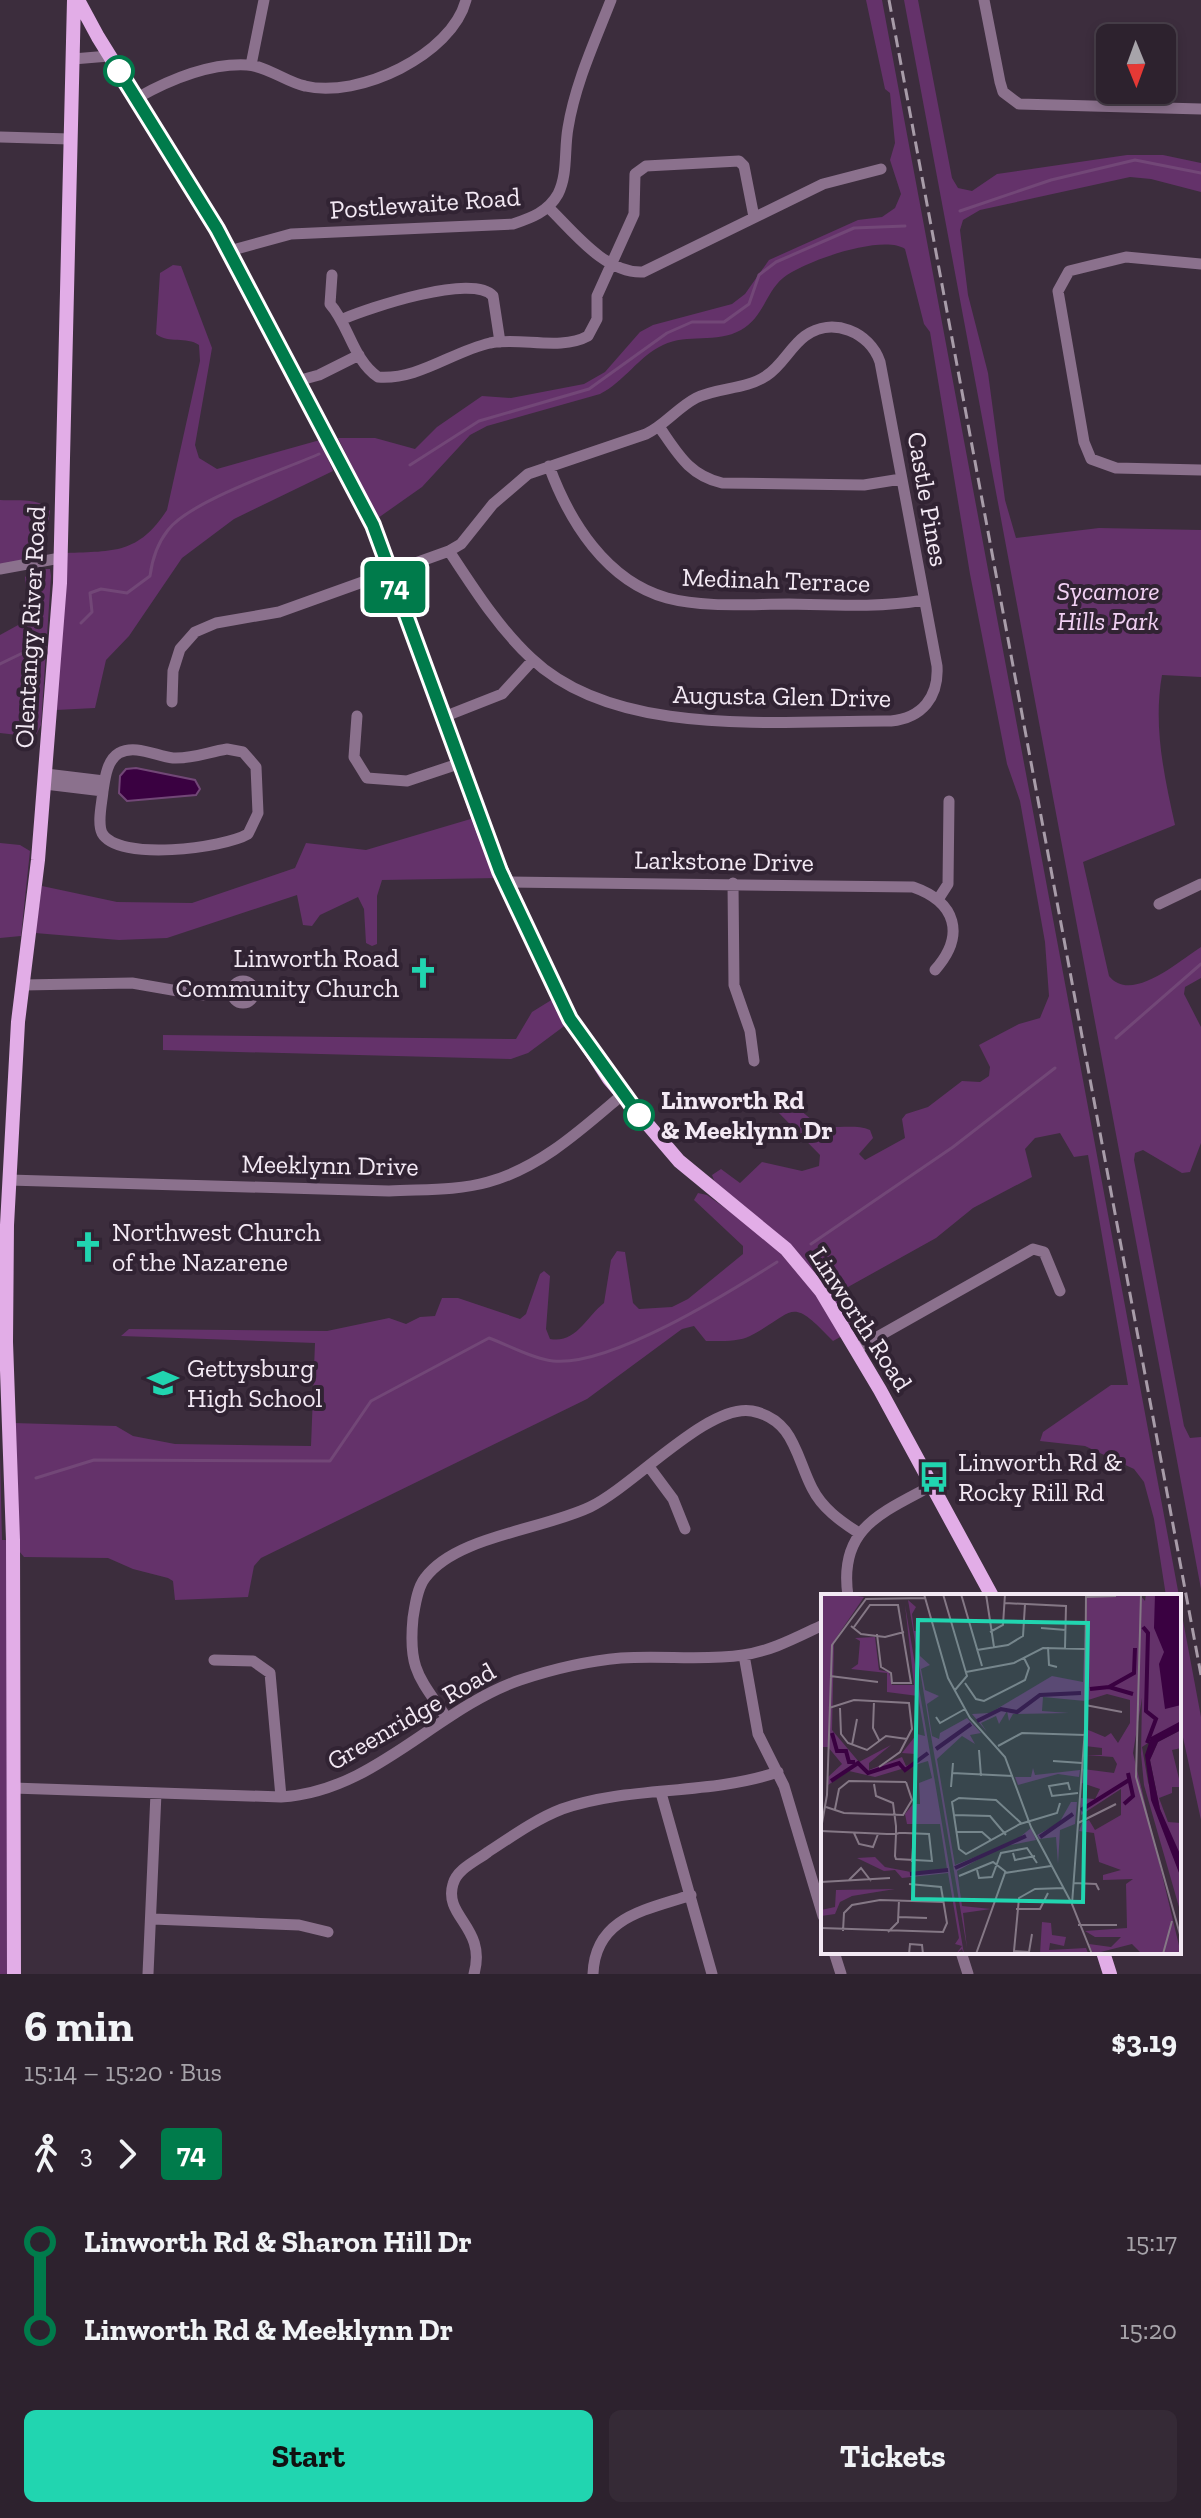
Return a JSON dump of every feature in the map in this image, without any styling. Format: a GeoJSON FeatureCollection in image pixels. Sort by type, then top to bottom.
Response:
{"type":"FeatureCollection","features":[{"type":"Feature","properties":{"kind":"main road","name":"Linworth Road"},"geometry":{"type":"LineString","coordinates":[[76,0],[229,251],[373,525],[458,764],[505,882],[570,1019],[622,1095],[679,1161],[786,1249],[821,1291],[933,1485],[991,1594]]}},
{"type":"Feature","properties":{"kind":"main road","name":"Olentangy River Road"},"geometry":{"type":"LineString","coordinates":[[14,1974],[13,1553],[4,1393],[9,1180],[23,985],[45,779],[60,558],[76,0]]}},
{"type":"Feature","properties":{"kind":"main road"},"geometry":{"type":"LineString","coordinates":[[1104,1954],[1110,1974]]}},
{"type":"Feature","properties":{"kind":"street"},"geometry":{"type":"LineString","coordinates":[[251,65],[264,0]]}},
{"type":"Feature","properties":{"kind":"street"},"geometry":{"type":"LineString","coordinates":[[137,98],[211,69],[251,65],[304,86],[338,87],[369,80],[398,69],[442,41],[456,25],[466,0]]}},
{"type":"Feature","properties":{"kind":"street","name":"Postlewaite Road"},"geometry":{"type":"LineString","coordinates":[[229,251],[291,234],[513,224],[537,215],[548,207],[561,186],[568,127],[578,89],[611,0]]}},
{"type":"Feature","properties":{"kind":"street"},"geometry":{"type":"LineString","coordinates":[[984,0],[1000,82],[1010,99],[1029,106],[1201,109]]}},
{"type":"Feature","properties":{"kind":"street"},"geometry":{"type":"LineString","coordinates":[[73,59],[109,56]]}},
{"type":"Feature","properties":{"kind":"street"},"geometry":{"type":"LineString","coordinates":[[0,137],[70,139]]}},
{"type":"Feature","properties":{"kind":"street"},"geometry":{"type":"LineString","coordinates":[[332,275],[330,304],[343,319],[359,355],[374,374],[383,377],[421,371],[455,353],[500,342],[570,342],[588,336],[597,319],[597,296],[634,214],[635,174],[646,166],[739,161],[744,166],[754,217]]}},
{"type":"Feature","properties":{"kind":"street"},"geometry":{"type":"LineString","coordinates":[[548,207],[611,263],[636,272],[650,270],[823,184],[881,169]]}},
{"type":"Feature","properties":{"kind":"street"},"geometry":{"type":"LineString","coordinates":[[1201,264],[1126,257],[1079,267],[1062,279],[1059,303],[1087,450],[1099,464],[1116,468],[1201,470]]}},
{"type":"Feature","properties":{"kind":"street"},"geometry":{"type":"LineString","coordinates":[[343,319],[386,301],[482,289],[493,296],[500,342]]}},
{"type":"Feature","properties":{"kind":"street","name":"Castle Pines"},"geometry":{"type":"LineString","coordinates":[[660,428],[694,399],[766,376],[807,334],[842,328],[861,336],[877,354],[937,666],[933,697]]}},
{"type":"Feature","properties":{"kind":"street"},"geometry":{"type":"LineString","coordinates":[[297,381],[319,375],[359,355]]}},
{"type":"Feature","properties":{"kind":"street"},"geometry":{"type":"LineString","coordinates":[[307,400],[319,375]]}},
{"type":"Feature","properties":{"kind":"street"},"geometry":{"type":"LineString","coordinates":[[172,702],[173,671],[180,649],[195,632],[216,623],[279,612],[449,551],[461,544],[493,504],[513,485],[549,466],[660,428],[687,467],[703,478],[722,483],[864,485],[901,479]]}},
{"type":"Feature","properties":{"kind":"street","name":"Medinah Terrace"},"geometry":{"type":"LineString","coordinates":[[549,466],[567,508],[606,563],[626,578],[666,597],[709,603],[840,605],[893,605],[924,600]]}},
{"type":"Feature","properties":{"kind":"street","name":"Augusta Glen Drive"},"geometry":{"type":"LineString","coordinates":[[449,551],[493,617],[533,660],[588,695],[629,709],[681,719],[891,721],[915,715],[933,697]]}},
{"type":"Feature","properties":{"kind":"street"},"geometry":{"type":"LineString","coordinates":[[0,569],[60,558]]}},
{"type":"Feature","properties":{"kind":"street"},"geometry":{"type":"LineString","coordinates":[[441,718],[502,694],[533,660]]}},
{"type":"Feature","properties":{"kind":"street"},"geometry":{"type":"LineString","coordinates":[[357,716],[354,757],[367,778],[407,781],[458,764]]}},
{"type":"Feature","properties":{"kind":"street"},"geometry":{"type":"LineString","coordinates":[[126,750],[177,758],[235,750],[249,757],[256,767],[258,813],[253,828],[241,838],[178,850],[117,844],[101,831],[104,786],[110,762],[126,750]]}},
{"type":"Feature","properties":{"kind":"street"},"geometry":{"type":"LineString","coordinates":[[45,779],[104,786]]}},
{"type":"Feature","properties":{"kind":"street"},"geometry":{"type":"LineString","coordinates":[[935,970],[947,956],[953,930],[939,898],[948,884],[949,801]]}},
{"type":"Feature","properties":{"kind":"street","name":"Larkstone Drive"},"geometry":{"type":"LineString","coordinates":[[505,882],[885,884],[913,887],[939,898]]}},
{"type":"Feature","properties":{"kind":"street"},"geometry":{"type":"LineString","coordinates":[[733,883],[733,975],[750,1031],[754,1061]]}},
{"type":"Feature","properties":{"kind":"street"},"geometry":{"type":"LineString","coordinates":[[1159,904],[1201,884]]}},
{"type":"Feature","properties":{"kind":"street"},"geometry":{"type":"LineString","coordinates":[[23,985],[132,983],[201,995],[232,994]]}},
{"type":"Feature","properties":{"kind":"street","name":"Meeklynn Drive"},"geometry":{"type":"LineString","coordinates":[[9,1180],[389,1191],[449,1189],[488,1182],[521,1170],[580,1131],[622,1095]]}},
{"type":"Feature","properties":{"kind":"street"},"geometry":{"type":"LineString","coordinates":[[856,1349],[1039,1248],[1044,1252],[1060,1291]]}},
{"type":"Feature","properties":{"kind":"street"},"geometry":{"type":"LineString","coordinates":[[446,1717],[412,1663],[414,1608],[423,1581],[439,1562],[461,1550],[590,1507],[650,1468],[720,1414],[757,1412],[783,1427],[823,1504],[834,1517],[859,1533]]}},
{"type":"Feature","properties":{"kind":"street"},"geometry":{"type":"LineString","coordinates":[[650,1468],[673,1499],[685,1529]]}},
{"type":"Feature","properties":{"kind":"street"},"geometry":{"type":"LineString","coordinates":[[848,1594],[847,1558],[859,1533],[876,1516],[933,1485]]}},
{"type":"Feature","properties":{"kind":"street","name":"Greenridge Road"},"geometry":{"type":"LineString","coordinates":[[13,1788],[281,1797],[310,1794],[340,1784],[446,1717],[519,1680],[575,1664],[622,1658],[744,1655],[766,1650],[821,1626]]}},
{"type":"Feature","properties":{"kind":"street"},"geometry":{"type":"LineString","coordinates":[[744,1655],[758,1734],[778,1772],[821,1910]]}},
{"type":"Feature","properties":{"kind":"street"},"geometry":{"type":"LineString","coordinates":[[214,1660],[253,1661],[270,1673],[281,1797]]}},
{"type":"Feature","properties":{"kind":"street"},"geometry":{"type":"LineString","coordinates":[[474,1974],[476,1940],[452,1903],[452,1887],[459,1872],[559,1810],[596,1800],[709,1789],[778,1772]]}},
{"type":"Feature","properties":{"kind":"street"},"geometry":{"type":"LineString","coordinates":[[148,1974],[153,1919],[156,1793]]}},
{"type":"Feature","properties":{"kind":"street"},"geometry":{"type":"LineString","coordinates":[[661,1793],[712,1974]]}},
{"type":"Feature","properties":{"kind":"street"},"geometry":{"type":"LineString","coordinates":[[593,1974],[597,1950],[613,1925],[626,1916],[691,1895]]}},
{"type":"Feature","properties":{"kind":"street"},"geometry":{"type":"LineString","coordinates":[[153,1919],[299,1925],[328,1932]]}},
{"type":"Feature","properties":{"kind":"street"},"geometry":{"type":"LineString","coordinates":[[835,1954],[841,1974]]}},
{"type":"Feature","properties":{"kind":"street"},"geometry":{"type":"LineString","coordinates":[[962,1954],[968,1974]]}},
{"type":"Feature","properties":{"kind":"green space"},"geometry":{"type":"Polygon","coordinates":[[[866,0],[882,0],[1179,1594],[1166,1594],[1154,1519],[1144,1482],[1134,1469],[1085,1446],[1040,1441],[1043,1432],[1111,1385],[1128,1385],[1088,1155],[1074,1157],[1060,1133],[1035,1138],[1025,1149],[1032,1177],[973,1208],[936,1238],[839,1292],[852,1323],[847,1323],[817,1282],[772,1231],[715,1183],[712,1175],[721,1169],[740,1183],[762,1162],[802,1171],[819,1166],[820,1155],[777,1111],[776,1107],[783,1105],[794,1106],[823,1125],[870,1130],[873,1138],[859,1154],[865,1160],[905,1138],[902,1119],[906,1114],[928,1107],[962,1081],[980,1082],[989,1076],[990,1067],[979,1045],[1019,1024],[1040,1018],[1049,996],[1045,942],[1020,801],[1007,764],[970,574],[930,332],[924,324],[905,249],[894,245],[862,247],[808,264],[783,278],[754,319],[741,330],[722,337],[673,341],[654,350],[600,394],[487,426],[470,435],[422,487],[378,518],[338,438],[375,438],[415,449],[437,427],[482,396],[511,398],[584,384],[605,372],[640,332],[653,325],[732,304],[745,294],[769,260],[858,220],[882,217],[895,208],[901,194],[890,160],[895,143],[890,93],[885,89],[866,0]]]}},
{"type":"Feature","properties":{"kind":"green space","name":"Sycamore Hills Park"},"geometry":{"type":"Polygon","coordinates":[[[904,0],[918,0],[952,178],[958,188],[972,191],[997,174],[1127,155],[1163,155],[1201,163],[1201,192],[1130,177],[980,210],[963,220],[960,230],[968,295],[988,373],[1005,500],[1016,538],[1099,528],[1201,530],[1201,677],[1162,675],[1160,694],[1161,750],[1175,825],[1083,862],[1109,976],[1118,983],[1142,983],[1168,970],[1201,947],[1201,978],[1185,987],[1184,994],[1201,1027],[1201,1143],[1190,1172],[1182,1173],[1143,1150],[1135,1153],[1134,1160],[1184,1426],[1190,1438],[1201,1437],[1201,1589],[904,0]]]}},
{"type":"Feature","properties":{"kind":"green space"},"geometry":{"type":"Polygon","coordinates":[[[173,265],[181,266],[212,348],[195,445],[199,458],[217,469],[320,440],[333,471],[234,519],[182,558],[129,636],[106,660],[95,708],[56,710],[66,553],[124,547],[146,535],[167,510],[200,361],[199,345],[156,334],[160,273],[173,265]]]}},
{"type":"Feature","properties":{"kind":"green space"},"geometry":{"type":"Polygon","coordinates":[[[0,500],[34,502],[50,511],[38,551],[24,561],[0,570],[0,500]]]}},
{"type":"Feature","properties":{"kind":"green space"},"geometry":{"type":"Polygon","coordinates":[[[36,569],[50,569],[51,576],[41,725],[35,737],[0,733],[0,635],[29,619],[25,577],[36,569]]]}},
{"type":"Feature","properties":{"kind":"green space"},"geometry":{"type":"Polygon","coordinates":[[[474,818],[498,878],[382,880],[377,896],[377,944],[372,946],[366,943],[364,909],[358,897],[320,915],[312,926],[303,925],[297,895],[167,938],[119,940],[35,933],[42,886],[117,902],[192,903],[295,868],[306,843],[366,850],[474,818]]]}},
{"type":"Feature","properties":{"kind":"green space"},"geometry":{"type":"Polygon","coordinates":[[[0,843],[20,845],[30,851],[21,936],[0,938],[0,843]]]}},
{"type":"Feature","properties":{"kind":"green space"},"geometry":{"type":"Polygon","coordinates":[[[553,999],[567,1024],[528,1053],[511,1059],[163,1050],[163,1035],[516,1039],[532,1012],[553,999]]]}},
{"type":"Feature","properties":{"kind":"green space"},"geometry":{"type":"Polygon","coordinates":[[[698,1193],[707,1195],[769,1240],[817,1296],[842,1336],[833,1341],[808,1317],[793,1312],[750,1336],[734,1340],[706,1341],[694,1326],[682,1329],[587,1399],[261,1558],[254,1566],[248,1597],[175,1600],[173,1581],[108,1558],[24,1557],[19,1551],[13,1423],[116,1426],[133,1436],[175,1444],[311,1446],[315,1343],[121,1336],[129,1329],[327,1331],[389,1318],[406,1324],[420,1317],[435,1316],[442,1298],[458,1298],[520,1319],[526,1314],[540,1274],[544,1271],[550,1276],[546,1329],[550,1339],[559,1339],[574,1333],[604,1303],[611,1260],[617,1251],[625,1252],[633,1303],[639,1309],[672,1307],[688,1299],[743,1254],[743,1246],[694,1200],[698,1193]]]}},
{"type":"Feature","properties":{"kind":"green space"},"geometry":{"type":"Polygon","coordinates":[[[0,1456],[2,1540],[13,1540],[14,1974],[0,1974],[0,1456]]]}},
{"type":"Feature","properties":{"kind":"green space"},"geometry":{"type":"Polygon","coordinates":[[[1181,1610],[1201,1717],[1201,1820],[1181,1728],[1181,1610]]]}},
{"type":"Feature","properties":{"kind":"shaded area"},"geometry":{"type":"Polygon","coordinates":[[[136,768],[195,780],[200,789],[196,795],[127,801],[119,793],[120,776],[126,769],[136,768]]]}},
{"type":"Feature","properties":{"kind":"waterway"},"geometry":{"type":"LineString","coordinates":[[960,211],[1051,180],[1135,160],[1201,173]]}},
{"type":"Feature","properties":{"kind":"waterway"},"geometry":{"type":"LineString","coordinates":[[410,465],[479,421],[589,389],[667,333],[692,322],[724,322],[749,304],[759,275],[776,262],[854,228],[905,226]]}},
{"type":"Feature","properties":{"kind":"waterway"},"geometry":{"type":"LineString","coordinates":[[81,623],[92,612],[90,593],[101,589],[127,593],[150,576],[161,541],[179,519],[216,497],[319,454]]}},
{"type":"Feature","properties":{"kind":"waterway"},"geometry":{"type":"LineString","coordinates":[[0,664],[33,648]]}},
{"type":"Feature","properties":{"kind":"waterway"},"geometry":{"type":"LineString","coordinates":[[1116,1038],[1201,964]]}},
{"type":"Feature","properties":{"kind":"waterway"},"geometry":{"type":"LineString","coordinates":[[811,1244],[953,1147],[1055,1068]]}},
{"type":"Feature","properties":{"kind":"waterway"},"geometry":{"type":"LineString","coordinates":[[36,1478],[94,1460],[330,1461],[371,1401],[489,1338],[545,1360],[577,1360],[605,1352],[668,1325],[777,1262]]}},
{"type":"Feature","properties":{"kind":"railway"},"geometry":{"type":"LineString","coordinates":[[889,0],[1201,1675]]}},
{"type":"Feature","properties":{"kind":"bus line","name":"74"},"geometry":{"type":"LineString","coordinates":[[119,71],[217,229],[373,525],[458,764],[500,871],[570,1019],[599,1064],[639,1115]]}},
{"type":"Feature","properties":{"kind":"place","name":"Linworth Road Community Church"},"geometry":{"type":"Point","coordinates":[423,973]}},
{"type":"Feature","properties":{"kind":"place","name":"Linworth Rd & Meeklynn Dr"},"geometry":{"type":"Point","coordinates":[639,1115]}},
{"type":"Feature","properties":{"kind":"place","name":"Northwest Church of the Nazarene"},"geometry":{"type":"Point","coordinates":[88,1247]}},
{"type":"Feature","properties":{"kind":"place","name":"Gettysburg High School"},"geometry":{"type":"Point","coordinates":[163,1383]}},
{"type":"Feature","properties":{"kind":"place","name":"Linworth Rd & Rocky Rill Rd"},"geometry":{"type":"Point","coordinates":[934,1477]}}]}
